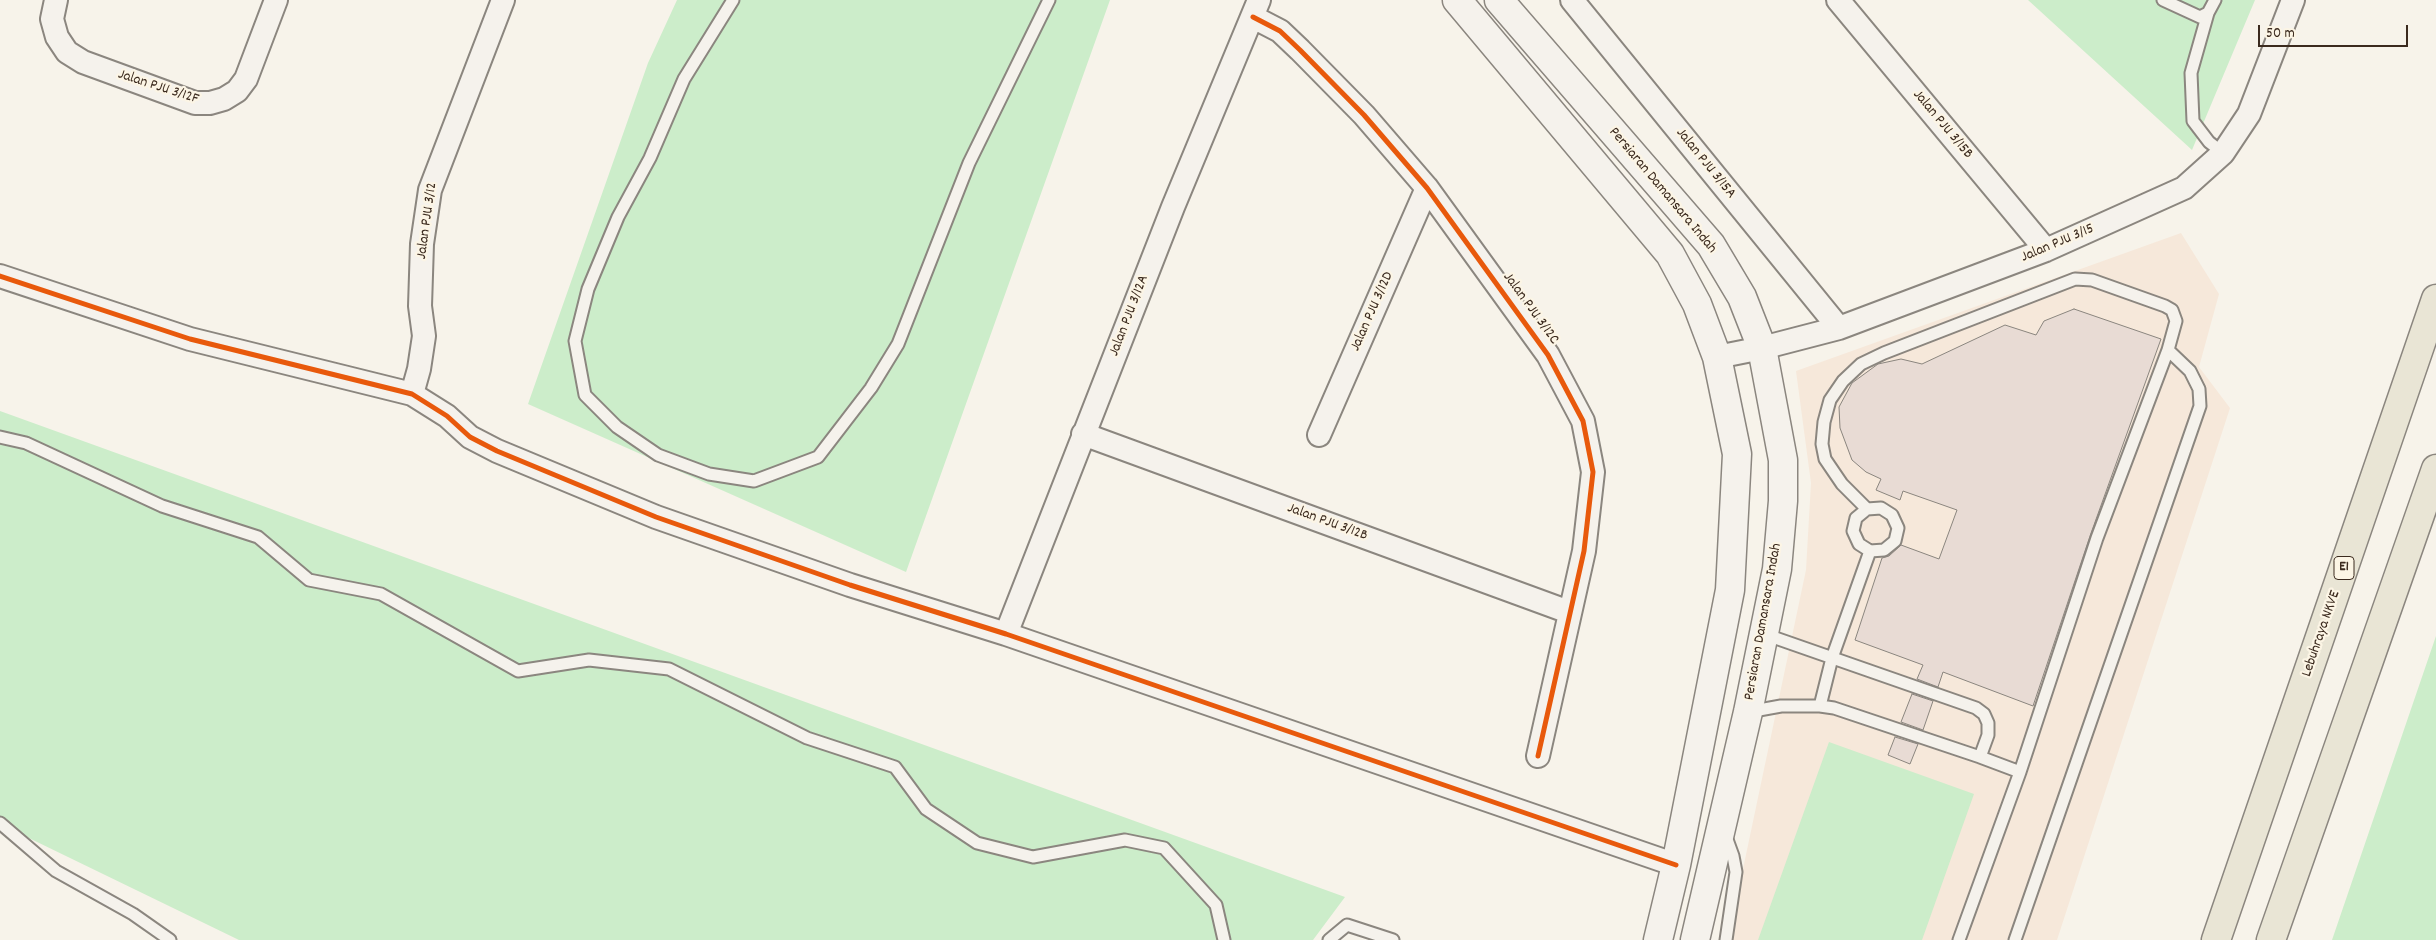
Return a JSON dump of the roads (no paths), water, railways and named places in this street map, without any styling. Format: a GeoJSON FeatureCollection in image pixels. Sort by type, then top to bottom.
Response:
{"type":"FeatureCollection","features":[{"type":"Feature","properties":{"kind":"highway","name":"Lebuhraya NKVE"},"geometry":{"type":"LineString","coordinates":[[2216,940],[2436,299]]}},
{"type":"Feature","properties":{"kind":"highway"},"geometry":{"type":"LineString","coordinates":[[2271,940],[2436,469]]}},
{"type":"Feature","properties":{"kind":"main road"},"geometry":{"type":"LineString","coordinates":[[1457,0],[1670,254],[1697,304],[1717,357],[1737,454],[1730,590],[1676,865],[1658,940]]}},
{"type":"Feature","properties":{"kind":"main road","name":"Persiaran Damansara Indah"},"geometry":{"type":"LineString","coordinates":[[1499,0],[1711,245],[1742,297],[1762,348],[1783,460],[1783,501],[1777,569],[1748,712],[1695,940]]}},
{"type":"Feature","properties":{"kind":"street","name":"Jalan PJU 3/12F"},"geometry":{"type":"LineString","coordinates":[[56,0],[52,19],[57,37],[67,52],[83,62],[195,103],[210,104],[224,99],[237,91],[246,79],[276,0]]}},
{"type":"Feature","properties":{"kind":"street","name":"Jalan PJU 3/12"},"geometry":{"type":"LineString","coordinates":[[412,394],[419,369],[424,336],[420,306],[422,244],[430,190],[503,0]]}},
{"type":"Feature","properties":{"kind":"street","name":"Jalan PJU 3/15A"},"geometry":{"type":"LineString","coordinates":[[1572,0],[1839,328]]}},
{"type":"Feature","properties":{"kind":"street","name":"Jalan PJU 3/15B"},"geometry":{"type":"LineString","coordinates":[[1838,0],[2046,250]]}},
{"type":"Feature","properties":{"kind":"street","name":"Jalan PJU 3/15"},"geometry":{"type":"LineString","coordinates":[[1717,357],[1762,348],[1839,328],[2046,250],[2184,188],[2223,153],[2249,114],[2293,0]]}},
{"type":"Feature","properties":{"kind":"street","name":"Jalan PJU 3/12C"},"geometry":{"type":"LineString","coordinates":[[1256,8],[1364,115],[1427,188],[1548,355],[1583,421],[1593,472],[1584,550],[1538,756]]}},
{"type":"Feature","properties":{"kind":"street","name":"Jalan PJU 3/12A"},"geometry":{"type":"LineString","coordinates":[[1006,634],[1173,207],[1256,8]]}},
{"type":"Feature","properties":{"kind":"street","name":"Jalan PJU 3/12D"},"geometry":{"type":"LineString","coordinates":[[1319,435],[1427,188]]}},
{"type":"Feature","properties":{"kind":"street"},"geometry":{"type":"LineString","coordinates":[[0,276],[190,339],[412,394],[447,416],[470,436],[544,471],[656,517],[850,585],[1006,634],[1676,865]]}},
{"type":"Feature","properties":{"kind":"street","name":"Jalan PJU 3/12B"},"geometry":{"type":"LineString","coordinates":[[1083,434],[1570,612]]}},
{"type":"Feature","properties":{"kind":"lane"},"geometry":{"type":"LineString","coordinates":[[733,0],[684,79],[650,158],[618,217],[588,289],[575,341],[585,395],[617,427],[658,455],[709,474],[754,481],[818,457],[871,388],[898,344],[926,278],[945,220],[969,163],[1049,0]]}},
{"type":"Feature","properties":{"kind":"lane"},"geometry":{"type":"LineString","coordinates":[[2163,0],[2200,17],[2208,13]]}},
{"type":"Feature","properties":{"kind":"lane"},"geometry":{"type":"LineString","coordinates":[[2215,0],[2208,13],[2191,73],[2194,121],[2209,142],[2223,153]]}},
{"type":"Feature","properties":{"kind":"lane"},"geometry":{"type":"LineString","coordinates":[[1867,509],[1842,484],[1825,459],[1822,444],[1824,422],[1830,400],[1843,381],[1861,364],[2075,279],[2092,280],[2172,310],[2176,321],[2168,350],[2097,538],[2020,772],[1959,940]]}},
{"type":"Feature","properties":{"kind":"lane"},"geometry":{"type":"LineString","coordinates":[[2015,940],[2200,406],[2199,389],[2190,371],[2168,350]]}},
{"type":"Feature","properties":{"kind":"lane"},"geometry":{"type":"LineString","coordinates":[[0,437],[26,442],[162,506],[258,537],[309,580],[381,594],[518,671],[589,660],[669,669],[807,738],[895,766],[926,809],[977,843],[1033,857],[1125,840],[1164,848],[1216,905],[1224,940]]}},
{"type":"Feature","properties":{"kind":"lane"},"geometry":{"type":"LineString","coordinates":[[1881,508],[1892,515],[1898,528],[1894,541],[1884,550],[1870,551],[1859,544],[1853,531],[1856,518],[1867,509],[1881,508]]}},
{"type":"Feature","properties":{"kind":"lane"},"geometry":{"type":"LineString","coordinates":[[1820,706],[1832,658],[1870,551]]}},
{"type":"Feature","properties":{"kind":"lane"},"geometry":{"type":"LineString","coordinates":[[1764,634],[1976,708],[1984,714],[1988,723],[1988,735],[1980,757]]}},
{"type":"Feature","properties":{"kind":"lane"},"geometry":{"type":"LineString","coordinates":[[1748,712],[1781,706],[1834,708],[2020,772]]}},
{"type":"Feature","properties":{"kind":"lane"},"geometry":{"type":"LineString","coordinates":[[0,823],[56,871],[133,914],[170,940]]}},
{"type":"Feature","properties":{"kind":"lane"},"geometry":{"type":"LineString","coordinates":[[1722,825],[1733,856],[1736,872],[1726,940]]}},
{"type":"Feature","properties":{"kind":"lane"},"geometry":{"type":"LineString","coordinates":[[1329,940],[1347,926],[1392,940]]}}]}
